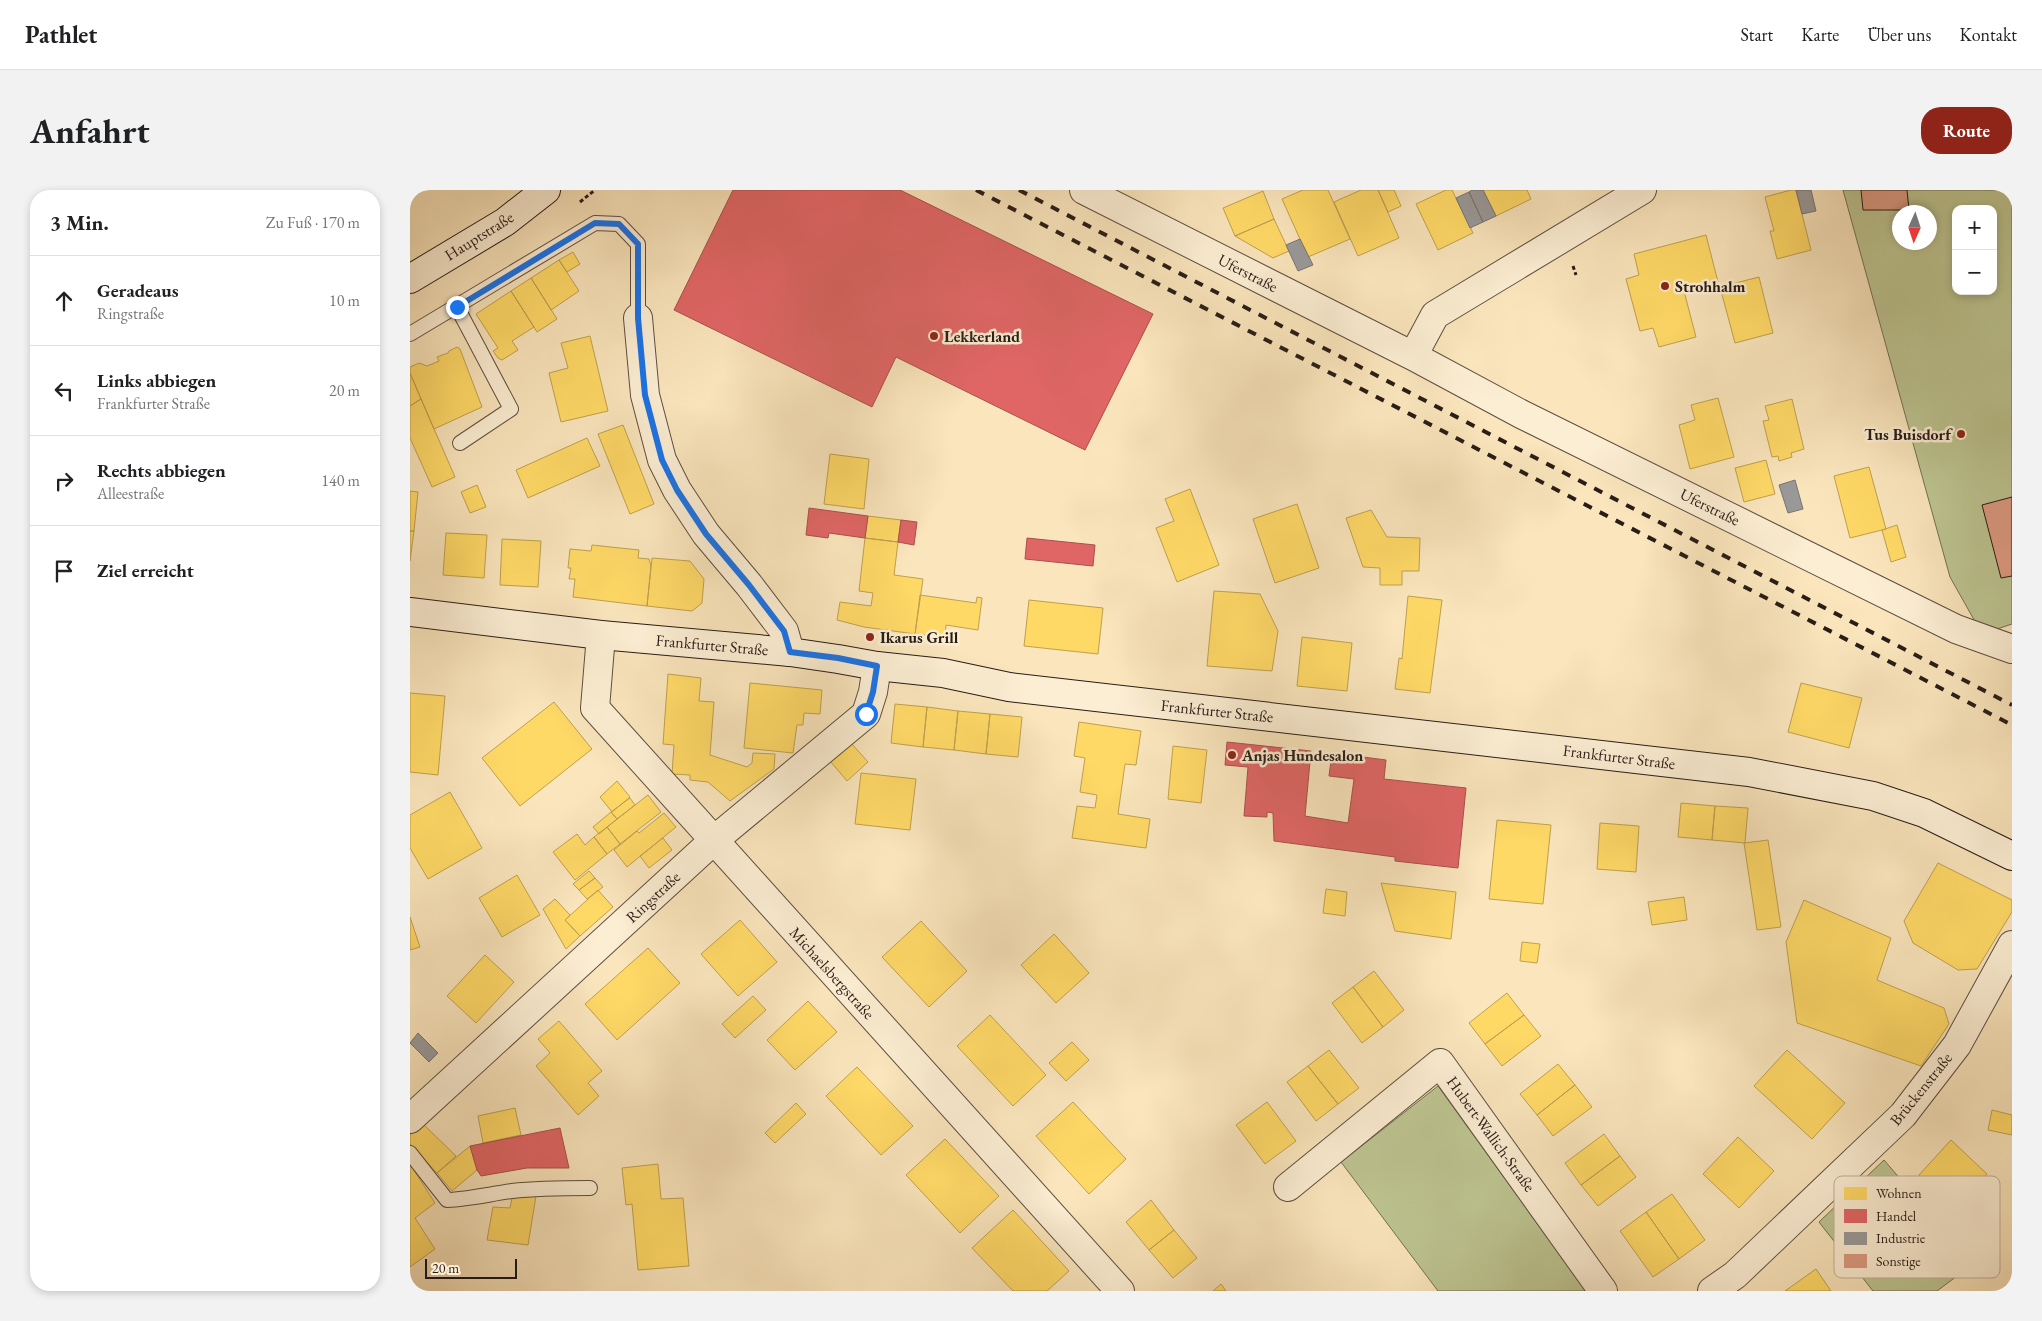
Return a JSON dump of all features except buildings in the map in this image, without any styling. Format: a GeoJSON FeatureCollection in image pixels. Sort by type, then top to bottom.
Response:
{"type":"FeatureCollection","features":[{"type":"Feature","properties":{"kind":"street","name":"Hauptstraße"},"geometry":{"type":"LineString","coordinates":[[410,279],[505,222],[546,190]]}},
{"type":"Feature","properties":{"kind":"street","name":"Uferstraße"},"geometry":{"type":"LineString","coordinates":[[1084,190],[1413,356],[1521,414],[1956,629],[2012,649]]}},
{"type":"Feature","properties":{"kind":"street"},"geometry":{"type":"LineString","coordinates":[[1413,356],[1435,315],[1642,190]]}},
{"type":"Feature","properties":{"kind":"street"},"geometry":{"type":"LineString","coordinates":[[638,318],[645,395],[662,460],[677,490],[706,534],[749,585],[784,631],[790,652]]}},
{"type":"Feature","properties":{"kind":"street","name":"Frankfurter Straße"},"geometry":{"type":"LineString","coordinates":[[410,612],[601,635],[790,652],[838,658],[877,666],[943,673],[1008,687],[1749,772],[1873,796],[1924,813],[2012,856]]}},
{"type":"Feature","properties":{"kind":"street","name":"Michaelsbergstraße"},"geometry":{"type":"LineString","coordinates":[[601,635],[595,708],[1120,1291]]}},
{"type":"Feature","properties":{"kind":"street","name":"Ringstraße"},"geometry":{"type":"LineString","coordinates":[[410,1120],[713,841],[866,714],[873,692],[877,666]]}},
{"type":"Feature","properties":{"kind":"street","name":"Brückenstraße"},"geometry":{"type":"LineString","coordinates":[[1839,1176],[1904,1115],[1957,1045],[2012,945]]}},
{"type":"Feature","properties":{"kind":"street","name":"Hubert-Wallich-Straße"},"geometry":{"type":"LineString","coordinates":[[1288,1187],[1440,1063],[1603,1291]]}},
{"type":"Feature","properties":{"kind":"street","name":"Brückenstraße"},"geometry":{"type":"LineString","coordinates":[[1712,1291],[1734,1275],[1834,1181]]}},
{"type":"Feature","properties":{"kind":"lane"},"geometry":{"type":"LineString","coordinates":[[410,334],[595,223],[619,224],[638,244],[638,318]]}},
{"type":"Feature","properties":{"kind":"lane"},"geometry":{"type":"LineString","coordinates":[[457,307],[511,409],[460,443]]}},
{"type":"Feature","properties":{"kind":"lane"},"geometry":{"type":"LineString","coordinates":[[410,1153],[447,1200],[468,1199],[511,1191],[550,1188],[590,1188]]}},
{"type":"Feature","properties":{"kind":"green space","name":"Tus Buisdorf"},"geometry":{"type":"Polygon","coordinates":[[[1843,190],[2012,190],[2012,624],[1982,634],[1950,577],[1843,190]]]}},
{"type":"Feature","properties":{"kind":"green space"},"geometry":{"type":"Polygon","coordinates":[[[1438,1086],[1586,1291],[1438,1291],[1341,1162],[1438,1086]]]}},
{"type":"Feature","properties":{"kind":"green space"},"geometry":{"type":"Polygon","coordinates":[[[1884,1160],[1898,1176],[1867,1176],[1884,1160]]]}},
{"type":"Feature","properties":{"kind":"green space"},"geometry":{"type":"Polygon","coordinates":[[[1834,1208],[1834,1241],[1819,1222],[1834,1208]]]}},
{"type":"Feature","properties":{"kind":"green space"},"geometry":{"type":"Polygon","coordinates":[[[1863,1278],[1954,1278],[1937,1291],[1873,1291],[1863,1278]]]}},
{"type":"Feature","properties":{"kind":"railway"},"geometry":{"type":"LineString","coordinates":[[976,190],[2012,725]]}},
{"type":"Feature","properties":{"kind":"railway"},"geometry":{"type":"LineString","coordinates":[[1019,190],[2012,705]]}},
{"type":"Feature","properties":{"kind":"place","name":"Strohhalm"},"geometry":{"type":"Point","coordinates":[1665,286]}},
{"type":"Feature","properties":{"kind":"place","name":"Lekkerland"},"geometry":{"type":"Point","coordinates":[934,336]}},
{"type":"Feature","properties":{"kind":"place","name":"Tus Buisdorf"},"geometry":{"type":"Point","coordinates":[1961,434]}},
{"type":"Feature","properties":{"kind":"place","name":"Ikarus Grill"},"geometry":{"type":"Point","coordinates":[870,637]}},
{"type":"Feature","properties":{"kind":"place","name":"Anjas Hundesalon"},"geometry":{"type":"Point","coordinates":[1232,755]}},
{"type":"Feature","properties":{"kind":"route"},"geometry":{"type":"LineString","coordinates":[[457,307],[595,223],[619,224],[638,244],[638,318],[645,395],[662,460],[677,490],[706,534],[749,585],[784,631],[790,652],[838,658],[877,666],[873,692],[866,714]]}}]}
